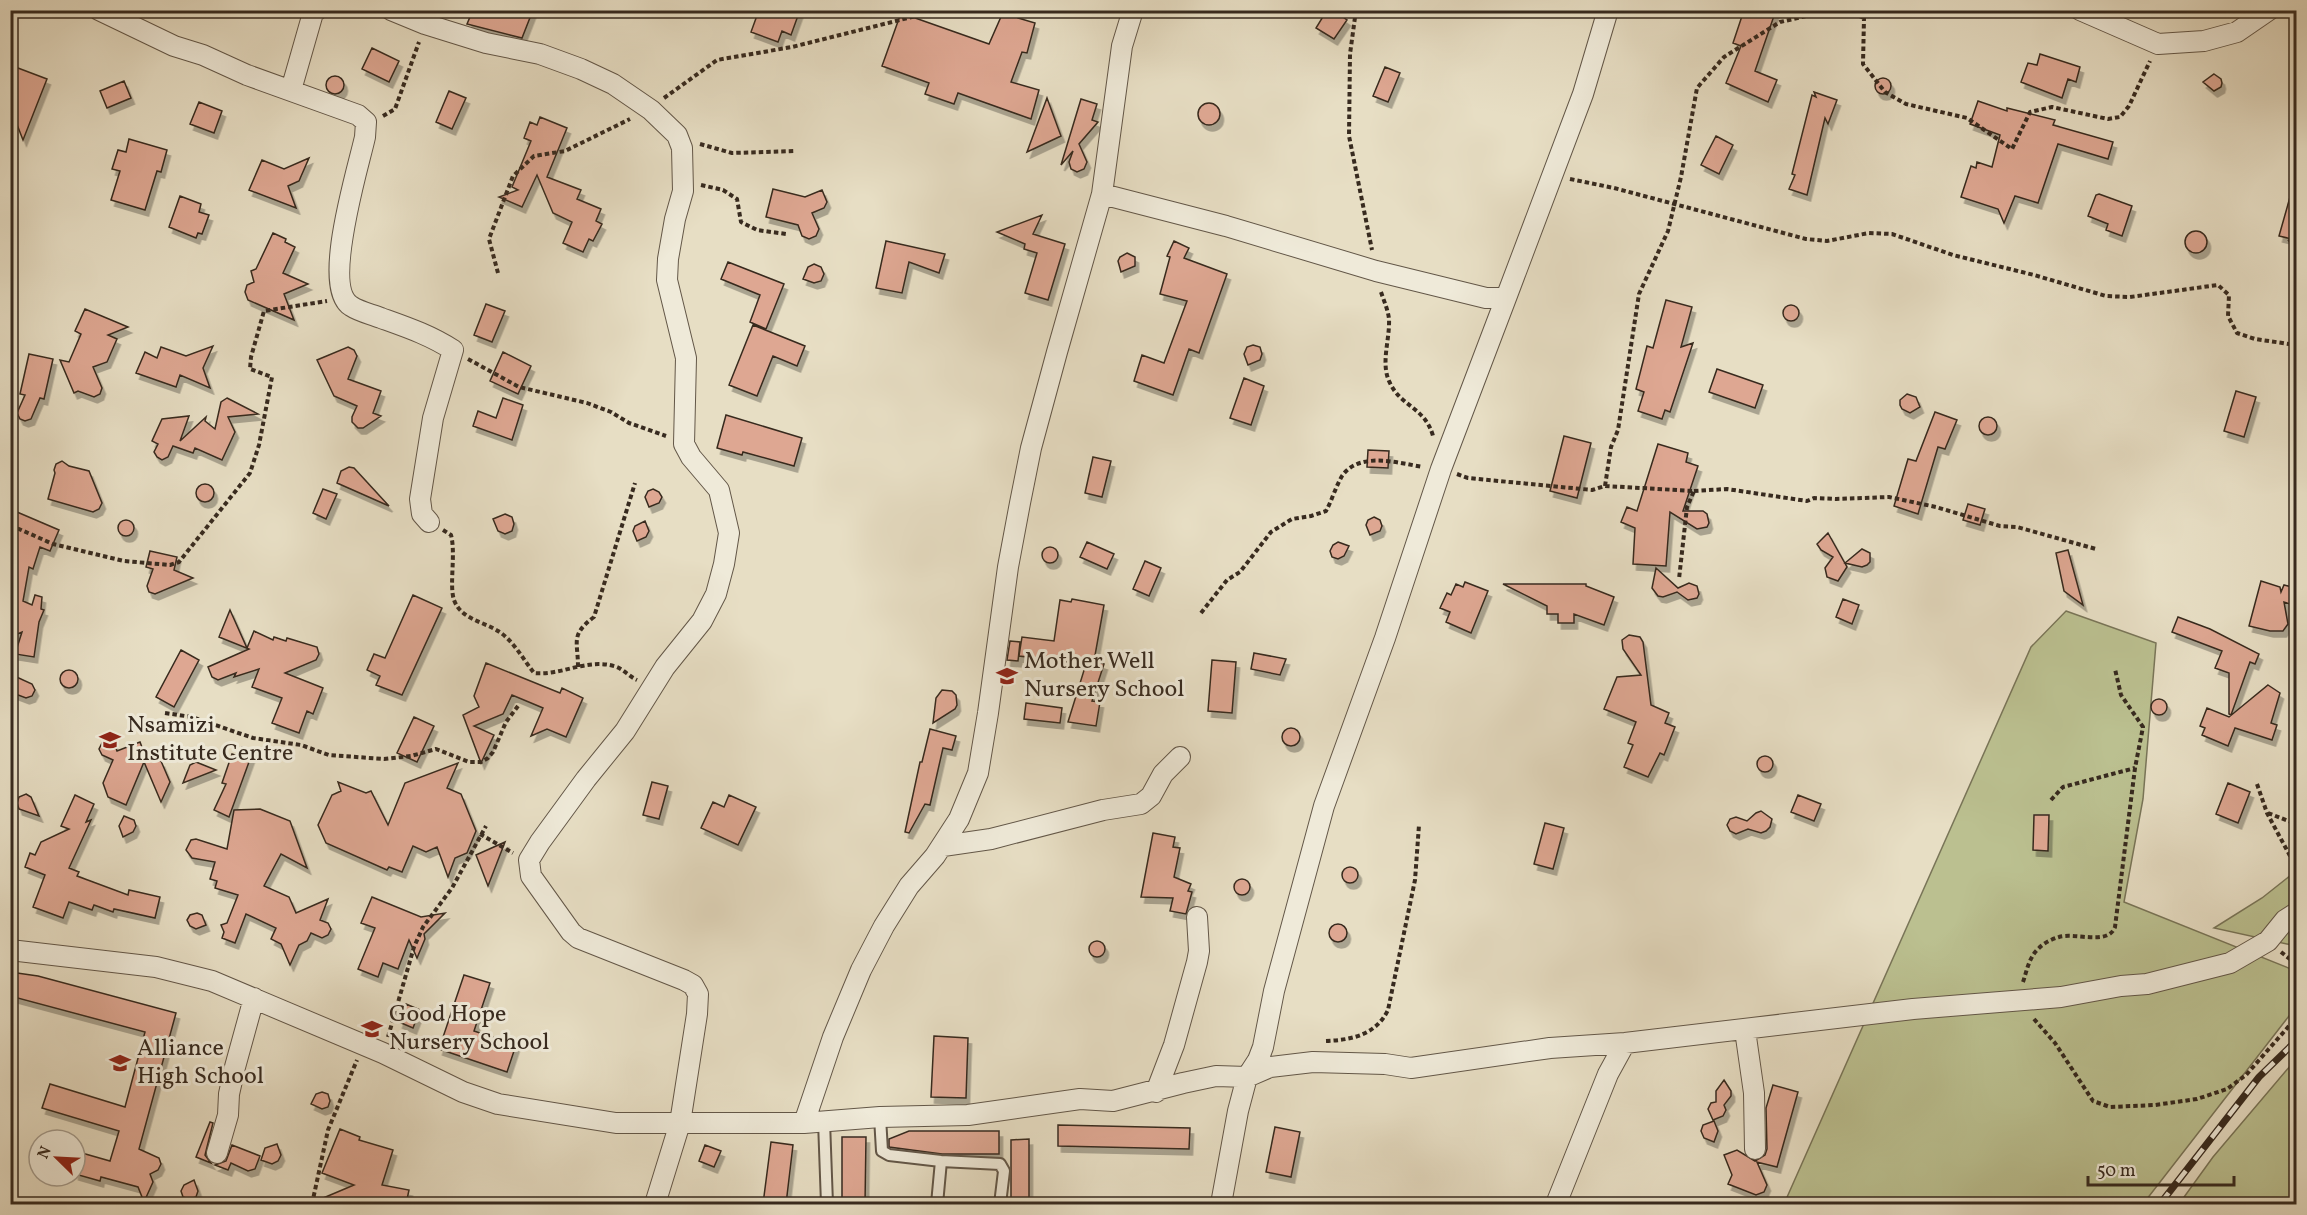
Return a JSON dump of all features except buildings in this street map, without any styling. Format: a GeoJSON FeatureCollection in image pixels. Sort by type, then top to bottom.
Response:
{"type":"FeatureCollection","features":[{"type":"Feature","properties":{"kind":"street"},"geometry":{"type":"LineString","coordinates":[[99,10],[174,46],[358,115],[366,122],[365,137],[339,260],[338,280],[343,299],[356,309],[424,334],[453,350],[433,418],[420,499],[422,514],[429,522]]}},
{"type":"Feature","properties":{"kind":"street"},"geometry":{"type":"LineString","coordinates":[[291,90],[314,13],[317,10]]}},
{"type":"Feature","properties":{"kind":"street"},"geometry":{"type":"LineString","coordinates":[[391,10],[425,24],[486,43],[559,60],[613,84],[651,110],[677,135],[683,157],[683,191],[675,219],[666,273],[686,358],[684,444],[691,457],[719,490],[729,533],[724,564],[716,594],[702,621],[651,687],[626,730],[586,778],[529,860],[531,876],[538,888],[578,938],[684,980],[693,985],[698,994],[680,1123],[655,1204]]}},
{"type":"Feature","properties":{"kind":"street"},"geometry":{"type":"LineString","coordinates":[[804,1123],[833,1037],[861,970],[884,926],[909,886],[943,846],[959,819],[978,773],[1008,567],[1031,448],[1101,194],[1122,46],[1133,10]]}},
{"type":"Feature","properties":{"kind":"street"},"geometry":{"type":"LineString","coordinates":[[1221,1204],[1238,1111],[1247,1077],[1263,1047],[1274,991],[1323,806],[1385,638],[1441,469],[1583,94],[1608,10]]}},
{"type":"Feature","properties":{"kind":"street"},"geometry":{"type":"LineString","coordinates":[[2080,10],[2158,44],[2204,41],[2237,32],[2269,10]]}},
{"type":"Feature","properties":{"kind":"street"},"geometry":{"type":"LineString","coordinates":[[1101,194],[1226,226],[1376,271],[1486,298],[1506,298]]}},
{"type":"Feature","properties":{"kind":"street"},"geometry":{"type":"LineString","coordinates":[[943,846],[991,839],[1103,810],[1141,804],[1151,796],[1163,774],[1180,757]]}},
{"type":"Feature","properties":{"kind":"street"},"geometry":{"type":"LineString","coordinates":[[10,950],[156,967],[212,981],[363,1044],[463,1092],[498,1104],[616,1123],[804,1123],[880,1117],[969,1115],[1080,1099],[1113,1101],[1216,1076],[1247,1077],[1270,1067],[1313,1062],[1385,1064],[1411,1068],[1550,1048],[1625,1043],[1913,1010],[2061,997],[2121,986],[2147,984],[2230,963],[2268,941],[2285,921],[2296,913]]}},
{"type":"Feature","properties":{"kind":"street"},"geometry":{"type":"LineString","coordinates":[[1156,1092],[1174,1045],[1197,962],[1199,951],[1197,917]]}},
{"type":"Feature","properties":{"kind":"street"},"geometry":{"type":"LineString","coordinates":[[217,1153],[228,1115],[232,1076],[254,998]]}},
{"type":"Feature","properties":{"kind":"street"},"geometry":{"type":"LineString","coordinates":[[1745,1030],[1754,1093],[1755,1149]]}},
{"type":"Feature","properties":{"kind":"street"},"geometry":{"type":"LineString","coordinates":[[1556,1204],[1608,1074],[1625,1043]]}},
{"type":"Feature","properties":{"kind":"lane"},"geometry":{"type":"LineString","coordinates":[[880,1117],[881,1147],[889,1155],[1000,1164],[1004,1171],[1000,1204]]}},
{"type":"Feature","properties":{"kind":"lane"},"geometry":{"type":"LineString","coordinates":[[825,1120],[827,1204]]}},
{"type":"Feature","properties":{"kind":"lane"},"geometry":{"type":"LineString","coordinates":[[938,1204],[941,1161]]}},
{"type":"Feature","properties":{"kind":"path"},"geometry":{"type":"LineString","coordinates":[[498,273],[489,239],[513,176],[534,156],[566,151],[651,110],[671,91],[717,60],[792,47],[916,16],[930,10]]}},
{"type":"Feature","properties":{"kind":"path"},"geometry":{"type":"LineString","coordinates":[[1356,10],[1350,54],[1349,136],[1376,271],[1389,318],[1385,368],[1390,385],[1429,424],[1441,469]]}},
{"type":"Feature","properties":{"kind":"path"},"geometry":{"type":"LineString","coordinates":[[1605,486],[1611,447],[1618,430],[1639,294],[1668,231],[1697,88],[1724,57],[1780,22],[1824,12],[1845,10],[1864,18]]}},
{"type":"Feature","properties":{"kind":"path"},"geometry":{"type":"LineString","coordinates":[[1869,10],[1864,18],[1863,64],[1885,92],[1906,104],[1966,118],[2012,149],[2030,112],[2052,107],[2108,119],[2121,117],[2129,106],[2158,44]]}},
{"type":"Feature","properties":{"kind":"path"},"geometry":{"type":"LineString","coordinates":[[366,122],[386,116],[395,109],[425,24]]}},
{"type":"Feature","properties":{"kind":"path"},"geometry":{"type":"LineString","coordinates":[[677,135],[732,153],[795,151]]}},
{"type":"Feature","properties":{"kind":"path"},"geometry":{"type":"LineString","coordinates":[[1552,175],[1614,188],[1806,239],[1827,241],[1869,233],[1892,234],[1953,255],[2106,296],[2130,297],[2218,285],[2229,295],[2228,316],[2237,333],[2255,339],[2296,345]]}},
{"type":"Feature","properties":{"kind":"path"},"geometry":{"type":"LineString","coordinates":[[683,191],[702,185],[723,190],[737,199],[741,222],[757,230],[786,234]]}},
{"type":"Feature","properties":{"kind":"path"},"geometry":{"type":"LineString","coordinates":[[2289,239],[2296,249]]}},
{"type":"Feature","properties":{"kind":"path"},"geometry":{"type":"LineString","coordinates":[[10,529],[19,529],[53,544],[124,561],[170,565],[179,562],[250,472],[259,445],[272,377],[250,369],[251,357],[264,311],[343,299]]}},
{"type":"Feature","properties":{"kind":"path"},"geometry":{"type":"LineString","coordinates":[[453,350],[519,387],[587,403],[611,412],[629,423],[684,444]]}},
{"type":"Feature","properties":{"kind":"path"},"geometry":{"type":"LineString","coordinates":[[1201,613],[1227,580],[1240,573],[1272,532],[1292,519],[1326,511],[1342,477],[1352,466],[1367,461],[1441,469],[1468,478],[1592,490],[1605,486],[1713,492],[1727,489],[1808,501],[1814,498],[1889,497],[2000,525],[2017,527],[2096,549]]}},
{"type":"Feature","properties":{"kind":"path"},"geometry":{"type":"LineString","coordinates":[[579,667],[576,636],[594,617],[635,483]]}},
{"type":"Feature","properties":{"kind":"path"},"geometry":{"type":"LineString","coordinates":[[1679,579],[1688,507],[1694,491]]}},
{"type":"Feature","properties":{"kind":"path"},"geometry":{"type":"LineString","coordinates":[[429,522],[451,535],[454,544],[453,598],[462,614],[499,631],[510,641],[534,673],[548,675],[591,663],[618,667],[632,678],[651,687]]}},
{"type":"Feature","properties":{"kind":"path"},"geometry":{"type":"LineString","coordinates":[[2017,1001],[2029,961],[2044,944],[2061,936],[2107,936],[2114,931],[2135,768],[2143,727],[2121,695],[2115,669]]}},
{"type":"Feature","properties":{"kind":"path"},"geometry":{"type":"LineString","coordinates":[[165,713],[192,717],[253,738],[301,745],[329,754],[384,759],[411,756],[436,749],[469,762],[481,762],[493,752],[506,722],[518,706]]}},
{"type":"Feature","properties":{"kind":"path"},"geometry":{"type":"LineString","coordinates":[[2051,801],[2063,787],[2135,768]]}},
{"type":"Feature","properties":{"kind":"path"},"geometry":{"type":"LineString","coordinates":[[2257,784],[2267,813],[2296,867]]}},
{"type":"Feature","properties":{"kind":"path"},"geometry":{"type":"LineString","coordinates":[[2267,813],[2296,824]]}},
{"type":"Feature","properties":{"kind":"path"},"geometry":{"type":"LineString","coordinates":[[1323,1042],[1343,1040],[1370,1031],[1377,1027],[1388,1010],[1415,880],[1419,825]]}},
{"type":"Feature","properties":{"kind":"path"},"geometry":{"type":"LineString","coordinates":[[383,1053],[414,947],[423,927],[452,888],[486,826]]}},
{"type":"Feature","properties":{"kind":"path"},"geometry":{"type":"LineString","coordinates":[[480,834],[529,860]]}},
{"type":"Feature","properties":{"kind":"path"},"geometry":{"type":"LineString","coordinates":[[2017,1001],[2021,998],[2025,1008],[2055,1043],[2093,1101],[2110,1107],[2197,1099],[2227,1089],[2246,1075],[2296,1018]]}},
{"type":"Feature","properties":{"kind":"path"},"geometry":{"type":"LineString","coordinates":[[312,1204],[328,1130],[363,1044]]}},
{"type":"Feature","properties":{"kind":"green space"},"geometry":{"type":"Polygon","coordinates":[[[2066,611],[2156,643],[2143,799],[2124,902],[2296,971],[2296,1007],[2143,1204],[1784,1204],[2031,647],[2066,611]]]}},
{"type":"Feature","properties":{"kind":"green space"},"geometry":{"type":"Polygon","coordinates":[[[2296,871],[2296,946],[2214,928],[2262,898],[2296,871]]]}},
{"type":"Feature","properties":{"kind":"green space"},"geometry":{"type":"Polygon","coordinates":[[[2296,1059],[2296,1204],[2179,1204],[2213,1157],[2296,1059]]]}},
{"type":"Feature","properties":{"kind":"railway"},"geometry":{"type":"LineString","coordinates":[[2160,1204],[2259,1077],[2296,1041]]}},
{"type":"Feature","properties":{"kind":"place","name":"Mother Well Nursery School"},"geometry":{"type":"Point","coordinates":[1007,676]}},
{"type":"Feature","properties":{"kind":"place","name":"Nsamizi Institute Centre"},"geometry":{"type":"Point","coordinates":[110,740]}},
{"type":"Feature","properties":{"kind":"place","name":"Good Hope Nursery School"},"geometry":{"type":"Point","coordinates":[372,1029]}},
{"type":"Feature","properties":{"kind":"place","name":"Alliance High School"},"geometry":{"type":"Point","coordinates":[120,1063]}}]}
